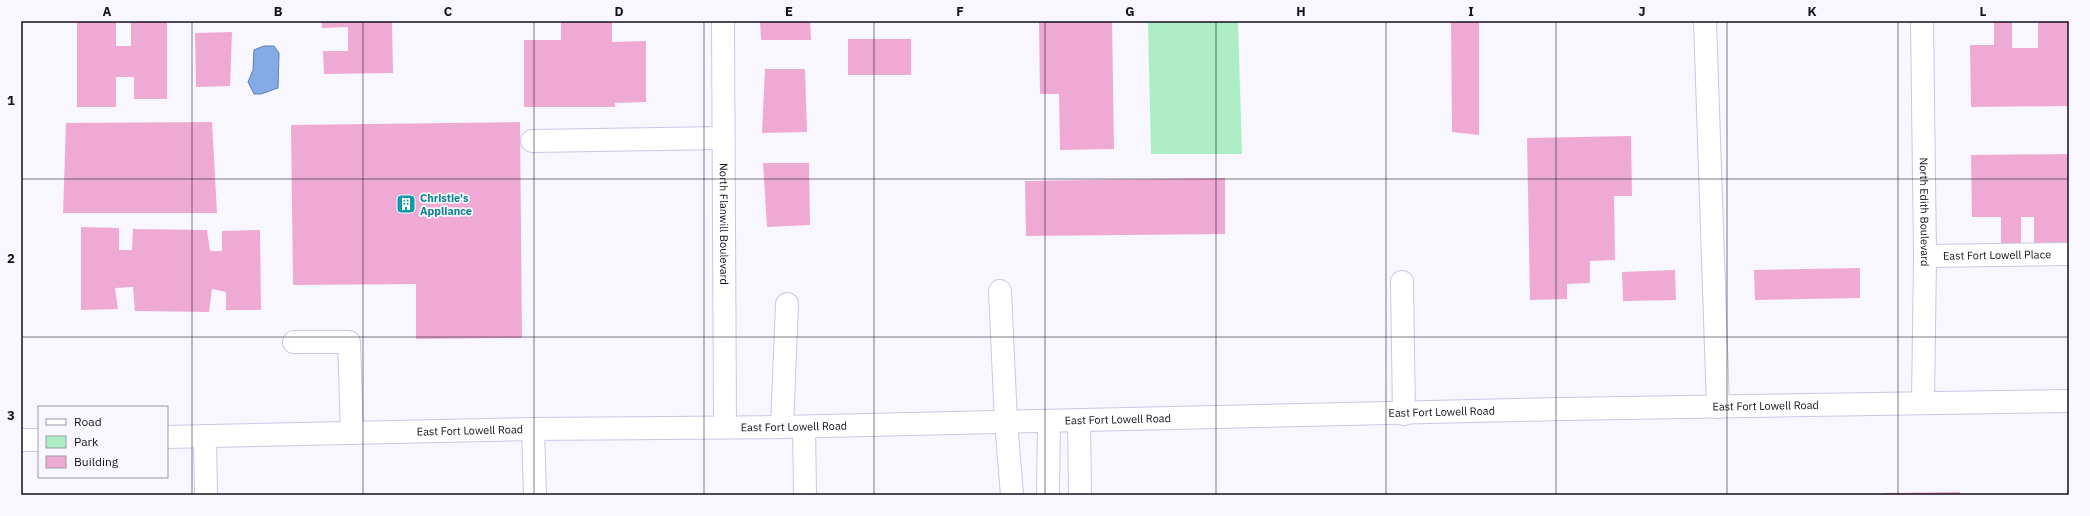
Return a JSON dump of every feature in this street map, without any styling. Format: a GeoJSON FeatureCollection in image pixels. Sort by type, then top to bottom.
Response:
{"type":"FeatureCollection","features":[{"type":"Feature","properties":{"kind":"main road","name":"North Flanwill Boulevard"},"geometry":{"type":"LineString","coordinates":[[723,21],[725,427]]}},
{"type":"Feature","properties":{"kind":"main road"},"geometry":{"type":"LineString","coordinates":[[1705,21],[1718,407]]}},
{"type":"Feature","properties":{"kind":"main road","name":"North Edith Boulevard"},"geometry":{"type":"LineString","coordinates":[[1922,21],[1925,256],[1924,403]]}},
{"type":"Feature","properties":{"kind":"main road"},"geometry":{"type":"LineString","coordinates":[[532,141],[723,138]]}},
{"type":"Feature","properties":{"kind":"main road","name":"East Fort Lowell Place"},"geometry":{"type":"LineString","coordinates":[[1925,256],[2069,254]]}},
{"type":"Feature","properties":{"kind":"main road"},"geometry":{"type":"LineString","coordinates":[[1402,282],[1404,414]]}},
{"type":"Feature","properties":{"kind":"main road"},"geometry":{"type":"LineString","coordinates":[[1000,291],[1006,422],[1012,495]]}},
{"type":"Feature","properties":{"kind":"main road"},"geometry":{"type":"LineString","coordinates":[[782,427],[786,304]]}},
{"type":"Feature","properties":{"kind":"main road"},"geometry":{"type":"LineString","coordinates":[[294,342],[349,342],[352,433]]}},
{"type":"Feature","properties":{"kind":"main road","name":"East Fort Lowell Road"},"geometry":{"type":"LineString","coordinates":[[168,437],[533,429],[804,427],[1078,420],[2069,401]]}},
{"type":"Feature","properties":{"kind":"main road"},"geometry":{"type":"LineString","coordinates":[[1078,420],[1080,495]]}},
{"type":"Feature","properties":{"kind":"main road"},"geometry":{"type":"LineString","coordinates":[[1048,495],[1049,421]]}},
{"type":"Feature","properties":{"kind":"main road"},"geometry":{"type":"LineString","coordinates":[[804,427],[805,495]]}},
{"type":"Feature","properties":{"kind":"main road"},"geometry":{"type":"LineString","coordinates":[[533,429],[535,495]]}},
{"type":"Feature","properties":{"kind":"main road"},"geometry":{"type":"LineString","coordinates":[[205,436],[206,495]]}},
{"type":"Feature","properties":{"kind":"main road"},"geometry":{"type":"LineString","coordinates":[[21,440],[38,440]]}},
{"type":"Feature","properties":{"kind":"green space"},"geometry":{"type":"Polygon","coordinates":[[[1154,21],[1238,21],[1242,154],[1151,154],[1148,23],[1154,21]]]}},
{"type":"Feature","properties":{"kind":"water"},"geometry":{"type":"Polygon","coordinates":[[[264,46],[274,46],[279,53],[278,88],[261,94],[254,94],[248,82],[253,70],[254,50],[264,46]]]}},
{"type":"Feature","properties":{"kind":"building"},"geometry":{"type":"Polygon","coordinates":[[[77,21],[116,21],[116,46],[131,46],[131,22],[167,22],[167,99],[134,99],[134,77],[116,77],[116,107],[77,107],[77,21]]]}},
{"type":"Feature","properties":{"kind":"building"},"geometry":{"type":"Polygon","coordinates":[[[322,21],[392,21],[393,73],[324,74],[323,51],[348,51],[348,27],[322,28],[322,21]]]}},
{"type":"Feature","properties":{"kind":"building"},"geometry":{"type":"Polygon","coordinates":[[[561,21],[612,21],[612,42],[646,41],[646,102],[615,103],[615,107],[524,107],[524,40],[561,40],[561,21]]]}},
{"type":"Feature","properties":{"kind":"building"},"geometry":{"type":"Polygon","coordinates":[[[760,21],[810,21],[811,40],[761,40],[760,21]]]}},
{"type":"Feature","properties":{"kind":"building"},"geometry":{"type":"Polygon","coordinates":[[[1039,21],[1112,21],[1114,149],[1060,150],[1059,94],[1040,94],[1039,21]]]}},
{"type":"Feature","properties":{"kind":"building"},"geometry":{"type":"Polygon","coordinates":[[[1451,21],[1479,21],[1479,135],[1452,132],[1451,21]]]}},
{"type":"Feature","properties":{"kind":"building"},"geometry":{"type":"Polygon","coordinates":[[[1994,21],[2012,21],[2012,48],[2038,48],[2038,21],[2069,21],[2069,106],[1971,107],[1970,45],[1994,45],[1994,21]]]}},
{"type":"Feature","properties":{"kind":"building"},"geometry":{"type":"Polygon","coordinates":[[[232,32],[230,86],[196,87],[195,33],[232,32]]]}},
{"type":"Feature","properties":{"kind":"building"},"geometry":{"type":"Polygon","coordinates":[[[848,39],[911,39],[911,75],[848,75],[848,39]]]}},
{"type":"Feature","properties":{"kind":"building"},"geometry":{"type":"Polygon","coordinates":[[[765,69],[805,69],[807,132],[762,133],[765,69]]]}},
{"type":"Feature","properties":{"kind":"building"},"geometry":{"type":"Polygon","coordinates":[[[212,122],[217,213],[63,213],[66,123],[212,122]]]}},
{"type":"Feature","properties":{"kind":"building","name":"Christie's Appliance"},"geometry":{"type":"Polygon","coordinates":[[[520,122],[522,338],[416,339],[416,284],[293,285],[291,125],[520,122]]]}},
{"type":"Feature","properties":{"kind":"building"},"geometry":{"type":"Polygon","coordinates":[[[1631,136],[1632,196],[1614,196],[1615,260],[1590,261],[1590,283],[1567,284],[1567,299],[1530,300],[1527,138],[1631,136]]]}},
{"type":"Feature","properties":{"kind":"building"},"geometry":{"type":"Polygon","coordinates":[[[2069,154],[2069,245],[2034,245],[2034,217],[2021,217],[2021,245],[2001,245],[2001,217],[1972,217],[1971,155],[2069,154]]]}},
{"type":"Feature","properties":{"kind":"building"},"geometry":{"type":"Polygon","coordinates":[[[763,163],[809,163],[810,225],[767,227],[763,163]]]}},
{"type":"Feature","properties":{"kind":"building"},"geometry":{"type":"Polygon","coordinates":[[[1225,178],[1225,234],[1026,236],[1025,181],[1225,178]]]}},
{"type":"Feature","properties":{"kind":"building"},"geometry":{"type":"Polygon","coordinates":[[[81,227],[119,228],[119,250],[132,250],[133,229],[207,230],[210,251],[222,251],[222,231],[260,230],[261,310],[226,310],[226,292],[212,289],[209,312],[135,311],[133,287],[115,288],[118,309],[81,310],[81,227]]]}},
{"type":"Feature","properties":{"kind":"building"},"geometry":{"type":"Polygon","coordinates":[[[1860,268],[1860,298],[1755,300],[1754,270],[1860,268]]]}},
{"type":"Feature","properties":{"kind":"building"},"geometry":{"type":"Polygon","coordinates":[[[1675,270],[1676,300],[1623,301],[1622,272],[1675,270]]]}},
{"type":"Feature","properties":{"kind":"building"},"geometry":{"type":"Polygon","coordinates":[[[1960,492],[1960,495],[1884,495],[1884,493],[1960,492]]]}},
{"type":"Feature","properties":{"kind":"place","name":"Christie's Appliance"},"geometry":{"type":"Point","coordinates":[406,204]}}]}
